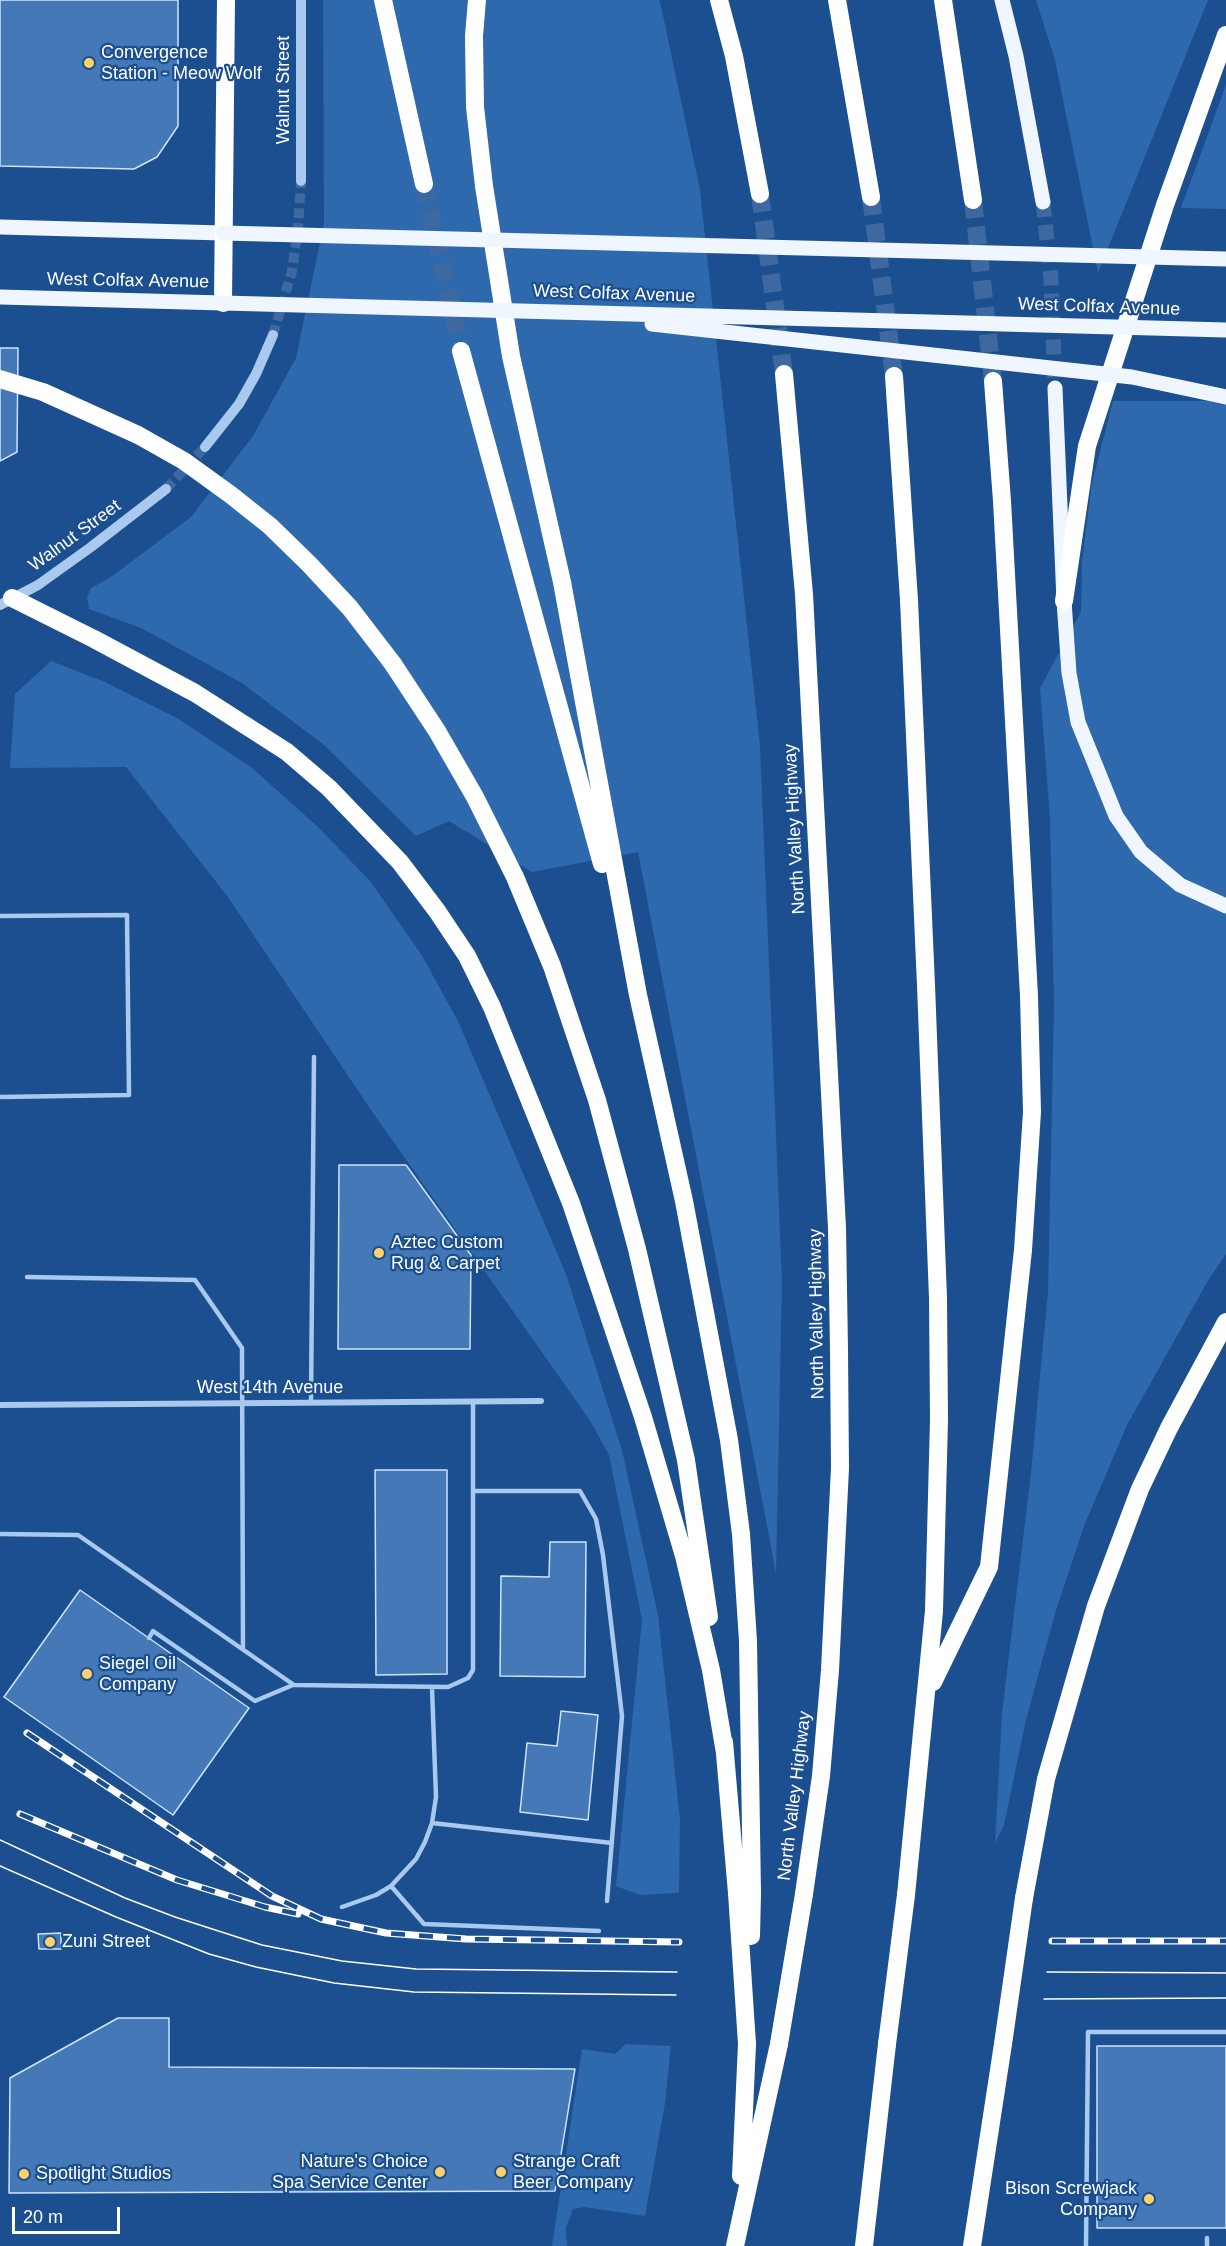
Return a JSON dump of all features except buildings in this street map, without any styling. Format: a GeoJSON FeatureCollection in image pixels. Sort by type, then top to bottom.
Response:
{"type":"FeatureCollection","features":[{"type":"Feature","properties":{"kind":"highway"},"geometry":{"type":"LineString","coordinates":[[223,303],[226,0]]}},
{"type":"Feature","properties":{"kind":"highway"},"geometry":{"type":"LineString","coordinates":[[382,0],[424,184]]}},
{"type":"Feature","properties":{"kind":"highway"},"geometry":{"type":"LineString","coordinates":[[477,0],[474,36],[475,107],[484,186],[511,356],[562,582],[638,995],[684,1201],[711,1341],[740,1523],[748,1641],[745,1893],[747,2044],[737,2238]]}},
{"type":"Feature","properties":{"kind":"highway"},"geometry":{"type":"LineString","coordinates":[[719,0],[734,56],[760,194]]}},
{"type":"Feature","properties":{"kind":"highway"},"geometry":{"type":"LineString","coordinates":[[837,0],[871,197]]}},
{"type":"Feature","properties":{"kind":"highway"},"geometry":{"type":"LineString","coordinates":[[943,0],[973,200]]}},
{"type":"Feature","properties":{"kind":"highway"},"geometry":{"type":"LineString","coordinates":[[1064,601],[1087,446],[1165,205],[1226,35]]}},
{"type":"Feature","properties":{"kind":"highway"},"geometry":{"type":"LineString","coordinates":[[461,351],[638,995]]}},
{"type":"Feature","properties":{"kind":"highway","name":"North Valley Highway"},"geometry":{"type":"LineString","coordinates":[[737,2238],[779,2044],[821,1776],[831,1659],[840,1468],[837,1228],[804,594],[784,374]]}},
{"type":"Feature","properties":{"kind":"highway"},"geometry":{"type":"LineString","coordinates":[[865,2241],[928,1692],[938,1518],[938,1299],[909,600],[894,376]]}},
{"type":"Feature","properties":{"kind":"highway"},"geometry":{"type":"LineString","coordinates":[[0,379],[43,393],[138,435],[184,461],[270,526],[350,608],[393,664],[437,731],[470,788],[515,877],[552,966],[597,1100],[637,1249],[686,1460],[745,1893]]}},
{"type":"Feature","properties":{"kind":"highway"},"geometry":{"type":"LineString","coordinates":[[928,1692],[989,1567],[1023,1250],[1032,1112],[1029,996],[1002,501],[993,381]]}},
{"type":"Feature","properties":{"kind":"highway"},"geometry":{"type":"LineString","coordinates":[[6,602],[195,693],[287,752],[329,788],[400,862],[467,956],[492,1007],[571,1203],[643,1417],[684,1556],[711,1670],[725,1753]]}},
{"type":"Feature","properties":{"kind":"highway"},"geometry":{"type":"LineString","coordinates":[[972,2245],[1024,1898],[1046,1779],[1064,1710],[1100,1595],[1140,1489],[1169,1428],[1226,1322]]}},
{"type":"Feature","properties":{"kind":"main road"},"geometry":{"type":"LineString","coordinates":[[1002,0],[1016,56],[1043,202]]}},
{"type":"Feature","properties":{"kind":"main road"},"geometry":{"type":"LineString","coordinates":[[0,227],[1226,259]]}},
{"type":"Feature","properties":{"kind":"main road","name":"West Colfax Avenue"},"geometry":{"type":"LineString","coordinates":[[0,297],[1226,330]]}},
{"type":"Feature","properties":{"kind":"main road"},"geometry":{"type":"LineString","coordinates":[[547,312],[1132,377],[1226,397]]}},
{"type":"Feature","properties":{"kind":"main road"},"geometry":{"type":"LineString","coordinates":[[1055,388],[1064,601],[1069,673],[1077,722],[1116,816],[1141,852],[1161,871],[1206,899],[1226,906]]}},
{"type":"Feature","properties":{"kind":"street","name":"Walnut Street"},"geometry":{"type":"LineString","coordinates":[[301,0],[301,181]]}},
{"type":"Feature","properties":{"kind":"street"},"geometry":{"type":"LineString","coordinates":[[205,447],[238,405],[256,374],[273,335]]}},
{"type":"Feature","properties":{"kind":"street","name":"Walnut Street"},"geometry":{"type":"LineString","coordinates":[[6,602],[38,585],[166,489]]}},
{"type":"Feature","properties":{"kind":"street","name":"West 14th Avenue"},"geometry":{"type":"LineString","coordinates":[[0,1405],[541,1401]]}},
{"type":"Feature","properties":{"kind":"lane"},"geometry":{"type":"LineString","coordinates":[[0,916],[127,915],[129,1095],[0,1097]]}},
{"type":"Feature","properties":{"kind":"lane"},"geometry":{"type":"LineString","coordinates":[[311,1402],[314,1056]]}},
{"type":"Feature","properties":{"kind":"lane"},"geometry":{"type":"LineString","coordinates":[[27,1277],[195,1280],[242,1348],[243,1649]]}},
{"type":"Feature","properties":{"kind":"lane"},"geometry":{"type":"LineString","coordinates":[[149,1638],[153,1630],[255,1701],[294,1684],[432,1688],[459,1683],[468,1678],[473,1670],[473,1401]]}},
{"type":"Feature","properties":{"kind":"lane"},"geometry":{"type":"LineString","coordinates":[[474,1491],[580,1491],[596,1519],[622,1716],[607,1901]]}},
{"type":"Feature","properties":{"kind":"lane"},"geometry":{"type":"LineString","coordinates":[[0,1534],[78,1535],[294,1684]]}},
{"type":"Feature","properties":{"kind":"lane"},"geometry":{"type":"LineString","coordinates":[[342,1907],[376,1895],[391,1886],[416,1859],[432,1823],[436,1797],[432,1688]]}},
{"type":"Feature","properties":{"kind":"lane"},"geometry":{"type":"LineString","coordinates":[[432,1823],[612,1843]]}},
{"type":"Feature","properties":{"kind":"lane"},"geometry":{"type":"LineString","coordinates":[[391,1886],[424,1924],[599,1931]]}},
{"type":"Feature","properties":{"kind":"lane"},"geometry":{"type":"LineString","coordinates":[[1086,2246],[1088,2032],[1226,2032]]}},
{"type":"Feature","properties":{"kind":"lane"},"geometry":{"type":"LineString","coordinates":[[1207,2238],[1207,2246]]}},
{"type":"Feature","properties":{"kind":"shaded area"},"geometry":{"type":"Polygon","coordinates":[[[323,0],[659,0],[661,6],[700,190],[760,746],[782,1281],[776,1573],[638,852],[532,872],[449,821],[416,836],[324,745],[242,683],[141,628],[89,609],[87,597],[91,588],[111,577],[191,517],[253,436],[296,358],[324,223],[323,0]]]}},
{"type":"Feature","properties":{"kind":"shaded area"},"geometry":{"type":"Polygon","coordinates":[[[1036,0],[1208,0],[1098,273],[1055,60],[1036,0]]]}},
{"type":"Feature","properties":{"kind":"shaded area"},"geometry":{"type":"Polygon","coordinates":[[[1226,85],[1226,209],[1181,208],[1226,85]]]}},
{"type":"Feature","properties":{"kind":"shaded area"},"geometry":{"type":"Polygon","coordinates":[[[1113,401],[1226,401],[1226,1254],[1209,1279],[1127,1425],[1084,1526],[1056,1610],[1026,1720],[1004,1825],[995,1843],[1002,1713],[1031,1473],[1048,1291],[1054,1006],[1050,819],[1040,688],[1081,612],[1082,561],[1092,483],[1113,401]]]}},
{"type":"Feature","properties":{"kind":"shaded area"},"geometry":{"type":"Polygon","coordinates":[[[51,661],[105,682],[177,718],[251,767],[317,826],[370,881],[421,954],[458,1021],[566,1274],[622,1450],[658,1615],[680,1819],[679,1893],[640,1895],[616,1886],[642,1620],[609,1455],[589,1419],[371,1110],[228,897],[126,767],[10,768],[15,694],[51,661]]]}},
{"type":"Feature","properties":{"kind":"shaded area"},"geometry":{"type":"Polygon","coordinates":[[[626,2044],[671,2046],[665,2103],[645,2216],[584,2207],[573,2209],[566,2228],[567,2246],[552,2246],[582,2049],[615,2054],[626,2044]]]}},
{"type":"Feature","properties":{"kind":"tunnel"},"geometry":{"type":"LineString","coordinates":[[273,335],[292,271],[301,181]]}},
{"type":"Feature","properties":{"kind":"tunnel"},"geometry":{"type":"LineString","coordinates":[[424,184],[461,351]]}},
{"type":"Feature","properties":{"kind":"tunnel"},"geometry":{"type":"LineString","coordinates":[[760,194],[784,374]]}},
{"type":"Feature","properties":{"kind":"tunnel"},"geometry":{"type":"LineString","coordinates":[[871,197],[894,376]]}},
{"type":"Feature","properties":{"kind":"tunnel"},"geometry":{"type":"LineString","coordinates":[[973,200],[993,381]]}},
{"type":"Feature","properties":{"kind":"tunnel"},"geometry":{"type":"LineString","coordinates":[[1043,202],[1051,279],[1055,388]]}},
{"type":"Feature","properties":{"kind":"tunnel"},"geometry":{"type":"LineString","coordinates":[[166,489],[205,447]]}},
{"type":"Feature","properties":{"kind":"tram line"},"geometry":{"type":"LineString","coordinates":[[0,1840],[125,1898],[175,1917],[262,1945],[342,1961],[416,1969],[677,1972]]}},
{"type":"Feature","properties":{"kind":"tram line"},"geometry":{"type":"LineString","coordinates":[[0,1866],[116,1917],[209,1954],[256,1967],[334,1983],[414,1992],[676,1995]]}},
{"type":"Feature","properties":{"kind":"tram line"},"geometry":{"type":"LineString","coordinates":[[1047,1972],[1226,1973]]}},
{"type":"Feature","properties":{"kind":"tram line"},"geometry":{"type":"LineString","coordinates":[[1044,1999],[1226,1998]]}},
{"type":"Feature","properties":{"kind":"railway"},"geometry":{"type":"LineString","coordinates":[[27,1733],[272,1896],[321,1919],[386,1933],[466,1939],[679,1942]]}},
{"type":"Feature","properties":{"kind":"railway"},"geometry":{"type":"LineString","coordinates":[[20,1814],[177,1880],[265,1907],[298,1914]]}},
{"type":"Feature","properties":{"kind":"railway"},"geometry":{"type":"LineString","coordinates":[[1052,1941],[1226,1941]]}},
{"type":"Feature","properties":{"kind":"place","name":"Convergence Station - Meow Wolf"},"geometry":{"type":"Point","coordinates":[89,63]}},
{"type":"Feature","properties":{"kind":"place","name":"Aztec Custom Rug & Carpet"},"geometry":{"type":"Point","coordinates":[379,1253]}},
{"type":"Feature","properties":{"kind":"place","name":"Siegel Oil Company"},"geometry":{"type":"Point","coordinates":[87,1674]}},
{"type":"Feature","properties":{"kind":"place","name":"Zuni Street"},"geometry":{"type":"Point","coordinates":[50,1942]}},
{"type":"Feature","properties":{"kind":"place","name":"Nature's Choice Spa Service Center"},"geometry":{"type":"Point","coordinates":[440,2172]}},
{"type":"Feature","properties":{"kind":"place","name":"Strange Craft Beer Company"},"geometry":{"type":"Point","coordinates":[501,2172]}},
{"type":"Feature","properties":{"kind":"place","name":"Spotlight Studios"},"geometry":{"type":"Point","coordinates":[24,2174]}},
{"type":"Feature","properties":{"kind":"place","name":"Bison Screwjack Company"},"geometry":{"type":"Point","coordinates":[1149,2199]}}]}
